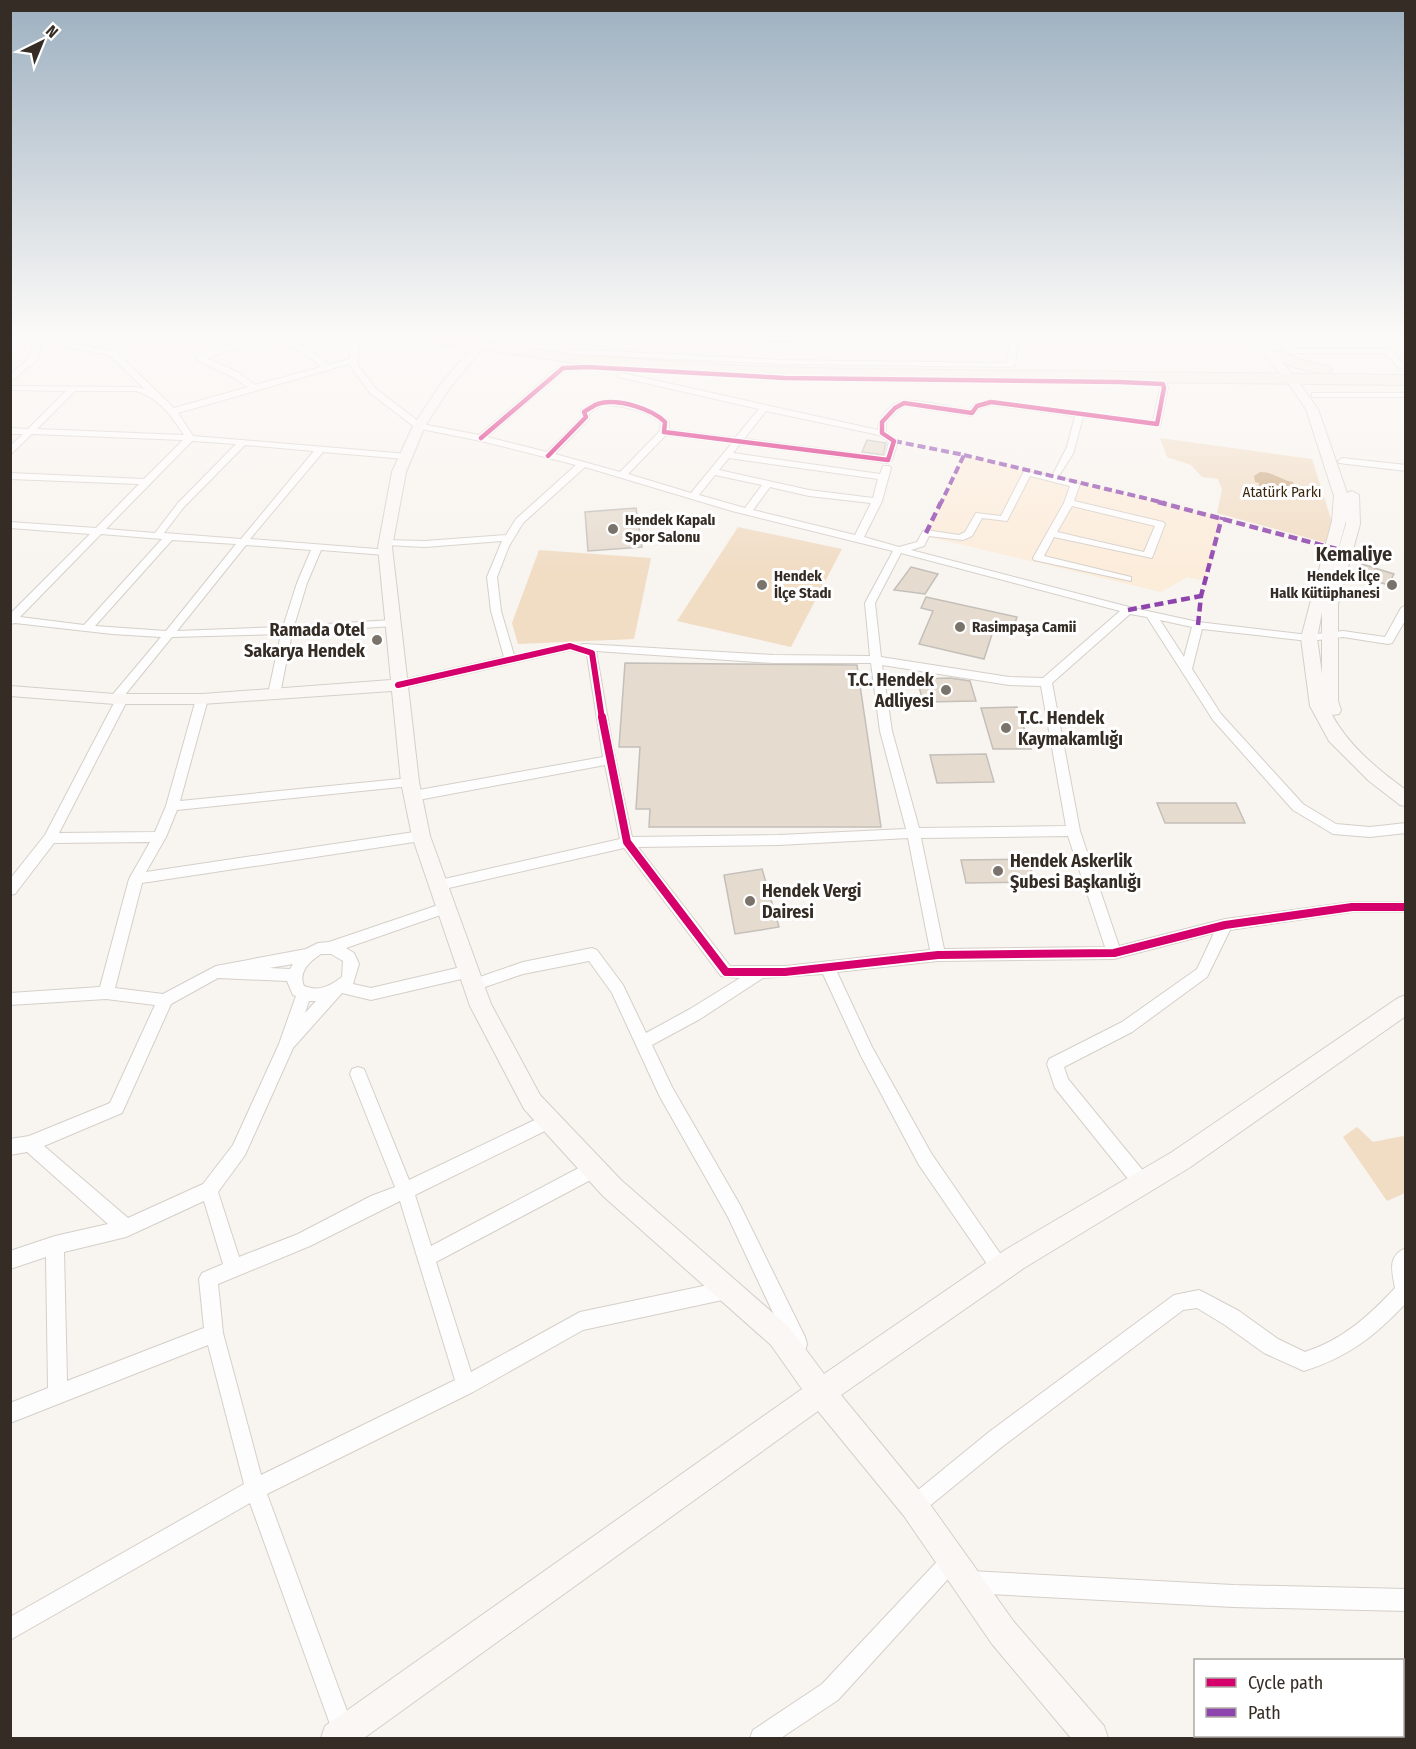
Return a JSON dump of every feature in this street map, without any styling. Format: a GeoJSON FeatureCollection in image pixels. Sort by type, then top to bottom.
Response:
{"type":"FeatureCollection","features":[{"type":"Feature","properties":{"kind":"main road"},"geometry":{"type":"LineString","coordinates":[[428,413],[419,426],[399,472],[385,547],[398,685],[411,789],[421,836],[481,1006],[532,1102],[612,1188],[780,1336],[822,1394],[914,1506],[1003,1633],[1092,1738]]}},
{"type":"Feature","properties":{"kind":"main road"},"geometry":{"type":"LineString","coordinates":[[1313,413],[1341,496],[1339,522],[1320,588],[1309,638],[1318,706],[1335,737],[1375,777],[1406,800]]}},
{"type":"Feature","properties":{"kind":"main road"},"geometry":{"type":"LineString","coordinates":[[1318,413],[1342,461],[1353,498],[1353,524],[1330,604],[1328,638],[1330,701],[1336,720],[1352,742],[1406,787]]}},
{"type":"Feature","properties":{"kind":"main road"},"geometry":{"type":"LineString","coordinates":[[10,692],[118,699],[202,699],[398,685]]}},
{"type":"Feature","properties":{"kind":"main road"},"geometry":{"type":"LineString","coordinates":[[342,1737],[709,1470],[822,1394],[1000,1268],[1226,1132],[1406,1004]]}},
{"type":"Feature","properties":{"kind":"street"},"geometry":{"type":"LineString","coordinates":[[10,452],[50,413]]}},
{"type":"Feature","properties":{"kind":"street"},"geometry":{"type":"LineString","coordinates":[[175,413],[190,438]]}},
{"type":"Feature","properties":{"kind":"street"},"geometry":{"type":"LineString","coordinates":[[401,413],[419,426],[480,438],[582,464],[747,512],[1128,610],[1198,625],[1309,638],[1328,638],[1343,634],[1388,641],[1406,608]]}},
{"type":"Feature","properties":{"kind":"street"},"geometry":{"type":"LineString","coordinates":[[480,438],[510,413]]}},
{"type":"Feature","properties":{"kind":"street"},"geometry":{"type":"LineString","coordinates":[[548,456],[586,417],[584,413]]}},
{"type":"Feature","properties":{"kind":"street"},"geometry":{"type":"LineString","coordinates":[[622,475],[663,432],[665,422],[661,416],[652,413]]}},
{"type":"Feature","properties":{"kind":"street"},"geometry":{"type":"LineString","coordinates":[[694,496],[760,413]]}},
{"type":"Feature","properties":{"kind":"street"},"geometry":{"type":"LineString","coordinates":[[786,413],[882,433],[894,441],[878,501],[858,539]]}},
{"type":"Feature","properties":{"kind":"street"},"geometry":{"type":"LineString","coordinates":[[882,433],[882,422],[891,413]]}},
{"type":"Feature","properties":{"kind":"street"},"geometry":{"type":"LineString","coordinates":[[1063,413],[1157,424],[1159,413]]}},
{"type":"Feature","properties":{"kind":"street"},"geometry":{"type":"LineString","coordinates":[[1056,476],[1069,457],[1074,444],[1079,415]]}},
{"type":"Feature","properties":{"kind":"street"},"geometry":{"type":"LineString","coordinates":[[10,431],[190,438],[405,456]]}},
{"type":"Feature","properties":{"kind":"street"},"geometry":{"type":"LineString","coordinates":[[663,432],[888,460]]}},
{"type":"Feature","properties":{"kind":"street"},"geometry":{"type":"LineString","coordinates":[[14,614],[190,438]]}},
{"type":"Feature","properties":{"kind":"street"},"geometry":{"type":"LineString","coordinates":[[158,535],[181,505],[243,442]]}},
{"type":"Feature","properties":{"kind":"street"},"geometry":{"type":"LineString","coordinates":[[10,890],[50,838],[118,699],[321,449]]}},
{"type":"Feature","properties":{"kind":"street"},"geometry":{"type":"LineString","coordinates":[[728,455],[884,477]]}},
{"type":"Feature","properties":{"kind":"street"},"geometry":{"type":"LineString","coordinates":[[1342,461],[1406,468]]}},
{"type":"Feature","properties":{"kind":"street"},"geometry":{"type":"LineString","coordinates":[[510,660],[496,611],[492,577],[519,521],[582,464]]}},
{"type":"Feature","properties":{"kind":"street"},"geometry":{"type":"LineString","coordinates":[[714,472],[810,493],[878,501]]}},
{"type":"Feature","properties":{"kind":"street"},"geometry":{"type":"LineString","coordinates":[[938,955],[914,833],[886,731],[870,603],[898,550],[921,544],[926,533],[960,538],[969,534],[979,515],[1005,519],[1027,473],[1075,484],[1069,503],[1038,558],[1127,579]]}},
{"type":"Feature","properties":{"kind":"street"},"geometry":{"type":"LineString","coordinates":[[10,476],[145,482]]}},
{"type":"Feature","properties":{"kind":"street"},"geometry":{"type":"LineString","coordinates":[[747,512],[768,484]]}},
{"type":"Feature","properties":{"kind":"street"},"geometry":{"type":"LineString","coordinates":[[1052,534],[1148,556],[1160,524],[1069,503]]}},
{"type":"Feature","properties":{"kind":"street"},"geometry":{"type":"LineString","coordinates":[[10,534],[15,525],[317,547],[385,547],[509,538]]}},
{"type":"Feature","properties":{"kind":"street"},"geometry":{"type":"LineString","coordinates":[[87,628],[170,536]]}},
{"type":"Feature","properties":{"kind":"street"},"geometry":{"type":"LineString","coordinates":[[274,694],[285,631],[304,574],[317,547]]}},
{"type":"Feature","properties":{"kind":"street"},"geometry":{"type":"LineString","coordinates":[[398,685],[570,646],[773,659],[876,660],[1009,681],[1046,682],[1128,610]]}},
{"type":"Feature","properties":{"kind":"street"},"geometry":{"type":"LineString","coordinates":[[14,614],[87,628],[170,634],[285,631],[392,623]]}},
{"type":"Feature","properties":{"kind":"street"},"geometry":{"type":"LineString","coordinates":[[1150,615],[1217,717],[1298,807],[1333,829],[1370,832],[1406,828]]}},
{"type":"Feature","properties":{"kind":"street"},"geometry":{"type":"LineString","coordinates":[[1186,669],[1198,625]]}},
{"type":"Feature","properties":{"kind":"street"},"geometry":{"type":"LineString","coordinates":[[570,646],[592,653],[609,760],[627,842],[726,972],[828,968],[938,955],[1114,953],[1225,925],[1352,907],[1406,906]]}},
{"type":"Feature","properties":{"kind":"street"},"geometry":{"type":"LineString","coordinates":[[1046,682],[1073,831],[1114,953]]}},
{"type":"Feature","properties":{"kind":"street"},"geometry":{"type":"LineString","coordinates":[[106,993],[136,879],[159,837],[172,806],[202,699]]}},
{"type":"Feature","properties":{"kind":"street"},"geometry":{"type":"LineString","coordinates":[[172,806],[411,789],[609,760]]}},
{"type":"Feature","properties":{"kind":"street"},"geometry":{"type":"LineString","coordinates":[[440,885],[627,842],[779,840],[914,833],[1073,831]]}},
{"type":"Feature","properties":{"kind":"street"},"geometry":{"type":"LineString","coordinates":[[136,879],[421,836]]}},
{"type":"Feature","properties":{"kind":"street"},"geometry":{"type":"LineString","coordinates":[[50,838],[159,837]]}},
{"type":"Feature","properties":{"kind":"street"},"geometry":{"type":"LineString","coordinates":[[10,999],[106,993],[165,1000],[216,972],[327,949],[447,907]]}},
{"type":"Feature","properties":{"kind":"street"},"geometry":{"type":"LineString","coordinates":[[1143,1184],[1061,1083],[1055,1064],[1127,1028],[1202,973],[1225,925]]}},
{"type":"Feature","properties":{"kind":"street"},"geometry":{"type":"LineString","coordinates":[[287,1044],[348,980],[352,964],[344,952],[327,949]]}},
{"type":"Feature","properties":{"kind":"street"},"geometry":{"type":"LineString","coordinates":[[309,954],[296,967],[293,975],[294,982],[304,994],[322,995],[337,989],[371,994],[472,978],[592,954],[618,989],[666,1092],[734,1211],[822,1394]]}},
{"type":"Feature","properties":{"kind":"street"},"geometry":{"type":"LineString","coordinates":[[828,968],[866,1052],[925,1159],[1000,1268]]}},
{"type":"Feature","properties":{"kind":"street"},"geometry":{"type":"LineString","coordinates":[[216,972],[293,975]]}},
{"type":"Feature","properties":{"kind":"street"},"geometry":{"type":"LineString","coordinates":[[643,1042],[695,1014],[761,972]]}},
{"type":"Feature","properties":{"kind":"street"},"geometry":{"type":"LineString","coordinates":[[10,1260],[55,1245],[126,1228],[209,1190],[239,1150],[287,1044],[304,994]]}},
{"type":"Feature","properties":{"kind":"street"},"geometry":{"type":"LineString","coordinates":[[10,1147],[30,1144],[116,1108],[165,1000]]}},
{"type":"Feature","properties":{"kind":"street"},"geometry":{"type":"LineString","coordinates":[[358,1074],[405,1191],[466,1385]]}},
{"type":"Feature","properties":{"kind":"street"},"geometry":{"type":"LineString","coordinates":[[342,1737],[255,1489],[214,1333],[208,1279],[304,1240],[377,1202],[405,1191],[549,1121]]}},
{"type":"Feature","properties":{"kind":"street"},"geometry":{"type":"LineString","coordinates":[[30,1144],[126,1228]]}},
{"type":"Feature","properties":{"kind":"street"},"geometry":{"type":"LineString","coordinates":[[426,1258],[594,1169]]}},
{"type":"Feature","properties":{"kind":"street"},"geometry":{"type":"LineString","coordinates":[[209,1190],[234,1269]]}},
{"type":"Feature","properties":{"kind":"street"},"geometry":{"type":"LineString","coordinates":[[55,1245],[58,1395]]}},
{"type":"Feature","properties":{"kind":"street"},"geometry":{"type":"LineString","coordinates":[[914,1506],[996,1439],[1180,1301],[1199,1299],[1232,1318],[1271,1346],[1304,1362],[1329,1355],[1368,1330],[1404,1291],[1400,1262],[1406,1257]]}},
{"type":"Feature","properties":{"kind":"street"},"geometry":{"type":"LineString","coordinates":[[10,1629],[255,1489],[466,1385],[580,1321],[727,1290]]}},
{"type":"Feature","properties":{"kind":"street"},"geometry":{"type":"LineString","coordinates":[[10,1413],[214,1333]]}},
{"type":"Feature","properties":{"kind":"street"},"geometry":{"type":"LineString","coordinates":[[761,1738],[830,1692],[952,1560]]}},
{"type":"Feature","properties":{"kind":"street"},"geometry":{"type":"LineString","coordinates":[[967,1582],[1233,1596],[1406,1600]]}},
{"type":"Feature","properties":{"kind":"shaded area"},"geometry":{"type":"Polygon","coordinates":[[[964,455],[1222,517],[1205,581],[1188,577],[1161,592],[925,536],[964,455]]]}},
{"type":"Feature","properties":{"kind":"shaded area"},"geometry":{"type":"Polygon","coordinates":[[[1260,472],[1293,482],[1294,488],[1285,495],[1265,492],[1259,483],[1255,482],[1254,476],[1260,472]]]}},
{"type":"Feature","properties":{"kind":"green space","name":"Atatürk Parkı"},"geometry":{"type":"Polygon","coordinates":[[[1160,438],[1312,459],[1332,522],[1326,543],[1217,513],[1222,490],[1218,479],[1202,477],[1191,465],[1167,457],[1160,438]]]}},
{"type":"Feature","properties":{"kind":"green space","name":"Hendek İlçe Stadı"},"geometry":{"type":"Polygon","coordinates":[[[738,527],[842,549],[791,647],[677,621],[738,527]]]}},
{"type":"Feature","properties":{"kind":"green space"},"geometry":{"type":"Polygon","coordinates":[[[539,550],[651,558],[634,639],[518,644],[512,623],[539,550]]]}},
{"type":"Feature","properties":{"kind":"green space"},"geometry":{"type":"Polygon","coordinates":[[[1357,1127],[1373,1142],[1403,1136],[1405,1139],[1405,1193],[1387,1201],[1343,1137],[1357,1127]]]}},
{"type":"Feature","properties":{"kind":"building"},"geometry":{"type":"Polygon","coordinates":[[[867,440],[886,443],[883,455],[862,452],[867,440]]]}},
{"type":"Feature","properties":{"kind":"building","name":"Hendek Kapalı Spor Salonu"},"geometry":{"type":"Polygon","coordinates":[[[636,508],[642,547],[588,551],[585,512],[636,508]]]}},
{"type":"Feature","properties":{"kind":"building"},"geometry":{"type":"Polygon","coordinates":[[[1362,564],[1394,574],[1388,585],[1356,574],[1362,564]]]}},
{"type":"Feature","properties":{"kind":"building"},"geometry":{"type":"Polygon","coordinates":[[[911,567],[938,574],[925,594],[894,590],[911,567]]]}},
{"type":"Feature","properties":{"kind":"building","name":"Rasimpaşa Camii"},"geometry":{"type":"Polygon","coordinates":[[[926,597],[1017,617],[1013,629],[995,625],[984,659],[919,644],[933,611],[921,608],[926,597]]]}},
{"type":"Feature","properties":{"kind":"building"},"geometry":{"type":"Polygon","coordinates":[[[625,663],[857,665],[881,827],[649,827],[650,809],[636,809],[640,747],[619,747],[625,663]]]}},
{"type":"Feature","properties":{"kind":"building","name":"T.C. Hendek Adliyesi"},"geometry":{"type":"Polygon","coordinates":[[[950,678],[970,681],[976,701],[923,702],[917,679],[950,678]]]}},
{"type":"Feature","properties":{"kind":"building","name":"T.C. Hendek Kaymakamlığı"},"geometry":{"type":"Polygon","coordinates":[[[1017,707],[1031,749],[993,749],[981,708],[1017,707]]]}},
{"type":"Feature","properties":{"kind":"building"},"geometry":{"type":"Polygon","coordinates":[[[986,754],[994,782],[937,783],[930,755],[986,754]]]}},
{"type":"Feature","properties":{"kind":"building"},"geometry":{"type":"Polygon","coordinates":[[[1157,803],[1236,803],[1245,823],[1165,823],[1157,803]]]}},
{"type":"Feature","properties":{"kind":"building","name":"Hendek Askerlik Şubesi Başkanlığı"},"geometry":{"type":"Polygon","coordinates":[[[1028,859],[1035,882],[966,883],[961,860],[1028,859]]]}},
{"type":"Feature","properties":{"kind":"building","name":"Hendek Vergi Dairesi"},"geometry":{"type":"Polygon","coordinates":[[[762,869],[779,927],[735,934],[724,875],[762,869]]]}},
{"type":"Feature","properties":{"kind":"marked path"},"geometry":{"type":"LineString","coordinates":[[894,441],[964,455],[926,533]]}},
{"type":"Feature","properties":{"kind":"marked path"},"geometry":{"type":"LineString","coordinates":[[964,455],[1222,517],[1344,551]]}},
{"type":"Feature","properties":{"kind":"marked path"},"geometry":{"type":"LineString","coordinates":[[1198,625],[1201,596],[1222,517]]}},
{"type":"Feature","properties":{"kind":"marked path"},"geometry":{"type":"LineString","coordinates":[[1128,610],[1201,596]]}},
{"type":"Feature","properties":{"kind":"cycle path"},"geometry":{"type":"LineString","coordinates":[[481,438],[511,413]]}},
{"type":"Feature","properties":{"kind":"cycle path"},"geometry":{"type":"LineString","coordinates":[[548,456],[586,417],[584,413]]}},
{"type":"Feature","properties":{"kind":"cycle path"},"geometry":{"type":"LineString","coordinates":[[650,413],[665,422],[664,432],[888,460],[894,441],[882,433],[882,422],[891,413]]}},
{"type":"Feature","properties":{"kind":"cycle path"},"geometry":{"type":"LineString","coordinates":[[1071,413],[1157,424],[1159,413]]}},
{"type":"Feature","properties":{"kind":"cycle path"},"geometry":{"type":"LineString","coordinates":[[398,685],[570,646],[592,653],[606,743],[627,842],[726,972],[785,972],[938,955],[1114,953],[1225,925],[1352,907],[1406,907]]}},
{"type":"Feature","properties":{"kind":"place","name":"Hendek Kapalı Spor Salonu"},"geometry":{"type":"Point","coordinates":[613,529]}},
{"type":"Feature","properties":{"kind":"place","name":"Hendek İlçe Stadı"},"geometry":{"type":"Point","coordinates":[762,585]}},
{"type":"Feature","properties":{"kind":"place","name":"Hendek İlçe Halk Kütüphanesi"},"geometry":{"type":"Point","coordinates":[1392,585]}},
{"type":"Feature","properties":{"kind":"place","name":"Rasimpaşa Camii"},"geometry":{"type":"Point","coordinates":[960,627]}},
{"type":"Feature","properties":{"kind":"place","name":"Ramada Otel Sakarya Hendek"},"geometry":{"type":"Point","coordinates":[377,640]}},
{"type":"Feature","properties":{"kind":"place","name":"T.C. Hendek Adliyesi"},"geometry":{"type":"Point","coordinates":[946,690]}},
{"type":"Feature","properties":{"kind":"place","name":"T.C. Hendek Kaymakamlığı"},"geometry":{"type":"Point","coordinates":[1006,728]}},
{"type":"Feature","properties":{"kind":"place","name":"Hendek Askerlik Şubesi Başkanlığı"},"geometry":{"type":"Point","coordinates":[998,871]}},
{"type":"Feature","properties":{"kind":"place","name":"Hendek Vergi Dairesi"},"geometry":{"type":"Point","coordinates":[750,901]}},
{"type":"Feature","properties":{"kind":"district","name":"Kemaliye"},"geometry":{"type":"Point","coordinates":[1354,554]}}]}
